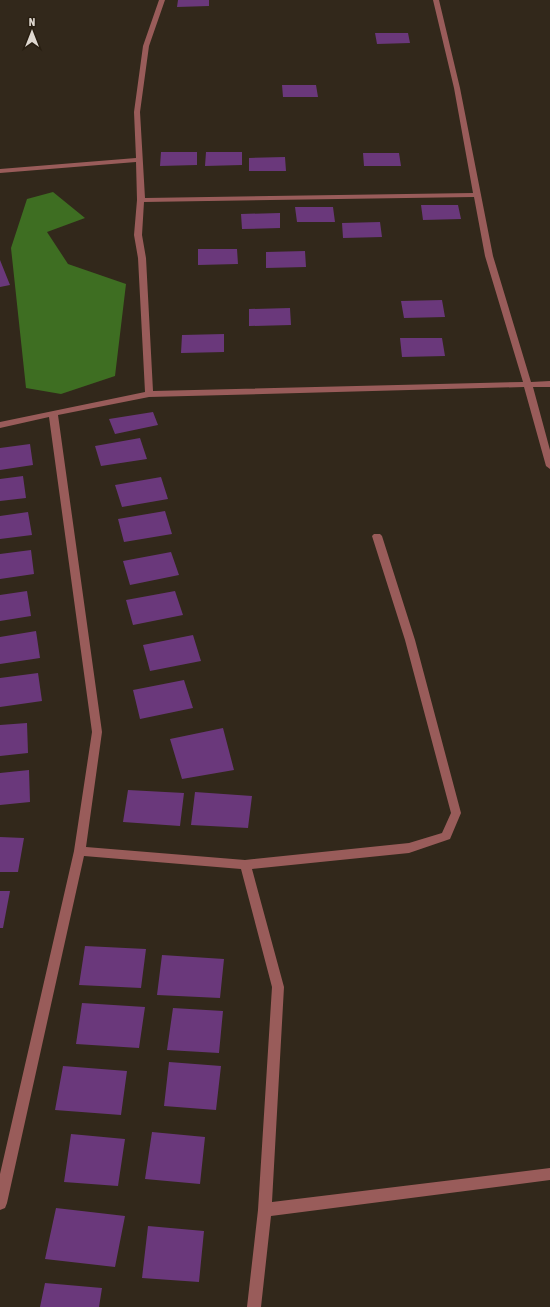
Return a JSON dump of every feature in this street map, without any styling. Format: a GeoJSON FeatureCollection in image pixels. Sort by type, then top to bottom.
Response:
{"type":"FeatureCollection","features":[{"type":"Feature","properties":{"kind":"street"},"geometry":{"type":"LineString","coordinates":[[149,394],[142,258],[138,235],[141,200],[137,112],[146,46],[162,0]]}},
{"type":"Feature","properties":{"kind":"street"},"geometry":{"type":"LineString","coordinates":[[436,0],[457,88],[476,195],[489,256],[528,385],[550,466]]}},
{"type":"Feature","properties":{"kind":"street"},"geometry":{"type":"LineString","coordinates":[[0,171],[139,160]]}},
{"type":"Feature","properties":{"kind":"street"},"geometry":{"type":"LineString","coordinates":[[141,200],[476,195]]}},
{"type":"Feature","properties":{"kind":"street"},"geometry":{"type":"LineString","coordinates":[[0,425],[53,412],[149,394],[550,384]]}},
{"type":"Feature","properties":{"kind":"street"},"geometry":{"type":"LineString","coordinates":[[0,1203],[80,851],[97,732],[53,412]]}},
{"type":"Feature","properties":{"kind":"street"},"geometry":{"type":"LineString","coordinates":[[80,851],[245,865],[409,848],[446,836],[456,812],[412,648],[377,536]]}},
{"type":"Feature","properties":{"kind":"street"},"geometry":{"type":"LineString","coordinates":[[245,865],[278,988],[265,1210],[254,1307]]}},
{"type":"Feature","properties":{"kind":"street"},"geometry":{"type":"LineString","coordinates":[[265,1210],[550,1174]]}},
{"type":"Feature","properties":{"kind":"green space"},"geometry":{"type":"Polygon","coordinates":[[[53,192],[85,218],[47,232],[68,264],[126,284],[115,376],[61,394],[26,388],[11,248],[27,199],[53,192]]]}},
{"type":"Feature","properties":{"kind":"building"},"geometry":{"type":"Polygon","coordinates":[[[178,0],[209,0],[209,6],[177,7],[178,0]]]}},
{"type":"Feature","properties":{"kind":"building"},"geometry":{"type":"Polygon","coordinates":[[[375,33],[408,33],[410,43],[377,44],[375,33]]]}},
{"type":"Feature","properties":{"kind":"building"},"geometry":{"type":"Polygon","coordinates":[[[282,85],[316,85],[318,97],[283,97],[282,85]]]}},
{"type":"Feature","properties":{"kind":"building"},"geometry":{"type":"Polygon","coordinates":[[[161,152],[197,152],[197,165],[160,166],[161,152]]]}},
{"type":"Feature","properties":{"kind":"building"},"geometry":{"type":"Polygon","coordinates":[[[206,152],[242,152],[242,165],[205,166],[206,152]]]}},
{"type":"Feature","properties":{"kind":"building"},"geometry":{"type":"Polygon","coordinates":[[[363,153],[399,153],[401,166],[364,166],[363,153]]]}},
{"type":"Feature","properties":{"kind":"building"},"geometry":{"type":"Polygon","coordinates":[[[285,157],[286,171],[249,171],[249,158],[285,157]]]}},
{"type":"Feature","properties":{"kind":"building"},"geometry":{"type":"Polygon","coordinates":[[[421,205],[458,205],[461,219],[423,220],[421,205]]]}},
{"type":"Feature","properties":{"kind":"building"},"geometry":{"type":"Polygon","coordinates":[[[295,207],[333,207],[335,222],[297,222],[295,207]]]}},
{"type":"Feature","properties":{"kind":"building"},"geometry":{"type":"Polygon","coordinates":[[[280,213],[280,228],[242,229],[241,214],[280,213]]]}},
{"type":"Feature","properties":{"kind":"building"},"geometry":{"type":"Polygon","coordinates":[[[380,222],[382,237],[343,238],[342,223],[380,222]]]}},
{"type":"Feature","properties":{"kind":"building"},"geometry":{"type":"Polygon","coordinates":[[[198,249],[237,249],[238,264],[198,265],[198,249]]]}},
{"type":"Feature","properties":{"kind":"building"},"geometry":{"type":"Polygon","coordinates":[[[305,251],[306,267],[266,268],[266,252],[305,251]]]}},
{"type":"Feature","properties":{"kind":"building"},"geometry":{"type":"Polygon","coordinates":[[[0,260],[10,285],[0,287],[0,260]]]}},
{"type":"Feature","properties":{"kind":"building"},"geometry":{"type":"Polygon","coordinates":[[[442,300],[445,317],[404,318],[401,301],[442,300]]]}},
{"type":"Feature","properties":{"kind":"building"},"geometry":{"type":"Polygon","coordinates":[[[290,308],[291,325],[249,326],[249,309],[290,308]]]}},
{"type":"Feature","properties":{"kind":"building"},"geometry":{"type":"Polygon","coordinates":[[[224,334],[224,352],[181,353],[182,335],[224,334]]]}},
{"type":"Feature","properties":{"kind":"building"},"geometry":{"type":"Polygon","coordinates":[[[400,338],[442,338],[445,356],[402,357],[400,338]]]}},
{"type":"Feature","properties":{"kind":"building"},"geometry":{"type":"Polygon","coordinates":[[[153,412],[158,425],[115,434],[109,419],[153,412]]]}},
{"type":"Feature","properties":{"kind":"building"},"geometry":{"type":"Polygon","coordinates":[[[140,438],[147,459],[101,466],[95,446],[140,438]]]}},
{"type":"Feature","properties":{"kind":"building"},"geometry":{"type":"Polygon","coordinates":[[[30,444],[33,465],[0,470],[0,448],[30,444]]]}},
{"type":"Feature","properties":{"kind":"building"},"geometry":{"type":"Polygon","coordinates":[[[23,476],[26,498],[0,501],[0,479],[23,476]]]}},
{"type":"Feature","properties":{"kind":"building"},"geometry":{"type":"Polygon","coordinates":[[[161,477],[168,499],[122,507],[115,485],[161,477]]]}},
{"type":"Feature","properties":{"kind":"building"},"geometry":{"type":"Polygon","coordinates":[[[165,511],[172,534],[124,542],[118,519],[165,511]]]}},
{"type":"Feature","properties":{"kind":"building"},"geometry":{"type":"Polygon","coordinates":[[[28,512],[32,535],[0,539],[0,516],[28,512]]]}},
{"type":"Feature","properties":{"kind":"building"},"geometry":{"type":"Polygon","coordinates":[[[31,550],[34,574],[0,579],[0,554],[31,550]]]}},
{"type":"Feature","properties":{"kind":"building"},"geometry":{"type":"Polygon","coordinates":[[[171,552],[179,575],[130,585],[123,561],[171,552]]]}},
{"type":"Feature","properties":{"kind":"building"},"geometry":{"type":"Polygon","coordinates":[[[27,591],[31,616],[0,621],[0,595],[27,591]]]}},
{"type":"Feature","properties":{"kind":"building"},"geometry":{"type":"Polygon","coordinates":[[[175,591],[183,615],[133,625],[126,600],[175,591]]]}},
{"type":"Feature","properties":{"kind":"building"},"geometry":{"type":"Polygon","coordinates":[[[36,631],[40,658],[0,664],[0,637],[36,631]]]}},
{"type":"Feature","properties":{"kind":"building"},"geometry":{"type":"Polygon","coordinates":[[[193,635],[201,661],[150,671],[143,645],[193,635]]]}},
{"type":"Feature","properties":{"kind":"building"},"geometry":{"type":"Polygon","coordinates":[[[38,673],[42,701],[0,707],[0,678],[38,673]]]}},
{"type":"Feature","properties":{"kind":"building"},"geometry":{"type":"Polygon","coordinates":[[[184,680],[193,708],[140,719],[133,690],[184,680]]]}},
{"type":"Feature","properties":{"kind":"building"},"geometry":{"type":"Polygon","coordinates":[[[27,723],[28,753],[0,756],[0,725],[27,723]]]}},
{"type":"Feature","properties":{"kind":"building"},"geometry":{"type":"Polygon","coordinates":[[[223,728],[234,770],[182,779],[170,739],[223,728]]]}},
{"type":"Feature","properties":{"kind":"building"},"geometry":{"type":"Polygon","coordinates":[[[29,770],[30,802],[0,805],[0,773],[29,770]]]}},
{"type":"Feature","properties":{"kind":"building"},"geometry":{"type":"Polygon","coordinates":[[[128,790],[184,793],[180,826],[123,822],[128,790]]]}},
{"type":"Feature","properties":{"kind":"building"},"geometry":{"type":"Polygon","coordinates":[[[195,792],[252,796],[248,828],[191,825],[195,792]]]}},
{"type":"Feature","properties":{"kind":"building"},"geometry":{"type":"Polygon","coordinates":[[[0,837],[24,838],[18,872],[0,872],[0,837]]]}},
{"type":"Feature","properties":{"kind":"building"},"geometry":{"type":"Polygon","coordinates":[[[0,891],[10,891],[3,928],[0,928],[0,891]]]}},
{"type":"Feature","properties":{"kind":"building"},"geometry":{"type":"Polygon","coordinates":[[[85,946],[146,949],[141,988],[79,985],[85,946]]]}},
{"type":"Feature","properties":{"kind":"building"},"geometry":{"type":"Polygon","coordinates":[[[162,955],[224,959],[220,998],[157,995],[162,955]]]}},
{"type":"Feature","properties":{"kind":"building"},"geometry":{"type":"Polygon","coordinates":[[[82,1003],[145,1007],[139,1048],[76,1044],[82,1003]]]}},
{"type":"Feature","properties":{"kind":"building"},"geometry":{"type":"Polygon","coordinates":[[[173,1008],[223,1011],[219,1053],[167,1050],[173,1008]]]}},
{"type":"Feature","properties":{"kind":"building"},"geometry":{"type":"Polygon","coordinates":[[[169,1062],[221,1066],[216,1110],[164,1106],[169,1062]]]}},
{"type":"Feature","properties":{"kind":"building"},"geometry":{"type":"Polygon","coordinates":[[[63,1066],[127,1071],[121,1115],[55,1110],[63,1066]]]}},
{"type":"Feature","properties":{"kind":"building"},"geometry":{"type":"Polygon","coordinates":[[[152,1132],[205,1137],[200,1184],[145,1179],[152,1132]]]}},
{"type":"Feature","properties":{"kind":"building"},"geometry":{"type":"Polygon","coordinates":[[[71,1134],[125,1139],[118,1186],[64,1182],[71,1134]]]}},
{"type":"Feature","properties":{"kind":"building"},"geometry":{"type":"Polygon","coordinates":[[[56,1208],[125,1216],[115,1267],[45,1259],[56,1208]]]}},
{"type":"Feature","properties":{"kind":"building"},"geometry":{"type":"Polygon","coordinates":[[[148,1226],[204,1231],[199,1282],[142,1278],[148,1226]]]}},
{"type":"Feature","properties":{"kind":"building"},"geometry":{"type":"Polygon","coordinates":[[[45,1283],[102,1288],[99,1307],[40,1307],[45,1283]]]}}]}
